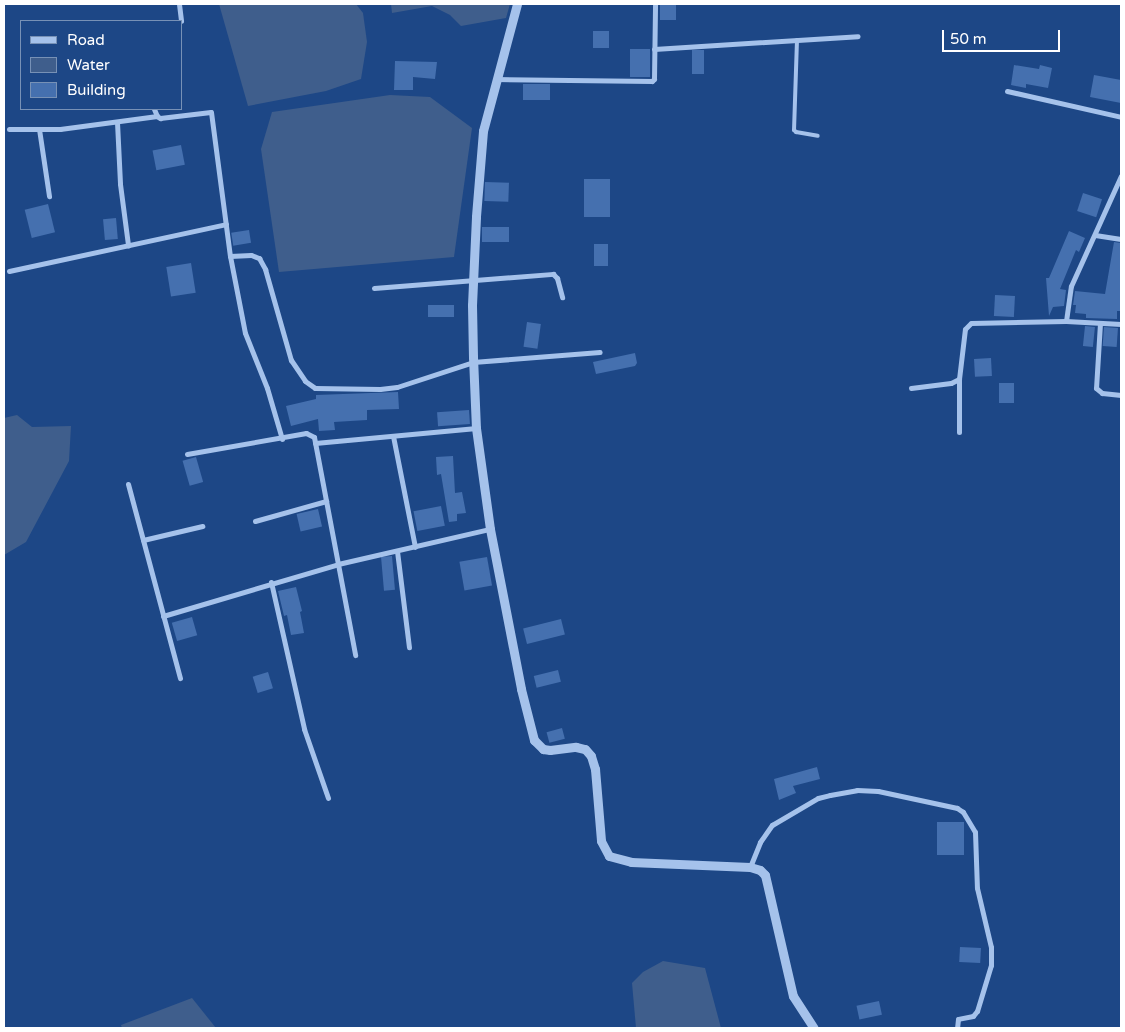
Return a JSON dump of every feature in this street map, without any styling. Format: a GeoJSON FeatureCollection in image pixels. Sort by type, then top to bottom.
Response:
{"type":"FeatureCollection","features":[{"type":"Feature","properties":{"kind":"street"},"geometry":{"type":"LineString","coordinates":[[179,4],[181,20]]}},
{"type":"Feature","properties":{"kind":"street"},"geometry":{"type":"LineString","coordinates":[[517,4],[483,131],[474,279],[473,362],[476,428],[490,529],[521,689],[534,740],[542,749],[576,747],[585,749],[591,756],[594,768],[601,841],[610,856],[631,862],[750,867],[765,875],[793,996],[814,1028]]}},
{"type":"Feature","properties":{"kind":"street"},"geometry":{"type":"LineString","coordinates":[[496,79],[652,81],[655,4]]}},
{"type":"Feature","properties":{"kind":"street"},"geometry":{"type":"LineString","coordinates":[[654,49],[858,36]]}},
{"type":"Feature","properties":{"kind":"street"},"geometry":{"type":"LineString","coordinates":[[1007,91],[1121,117]]}},
{"type":"Feature","properties":{"kind":"street"},"geometry":{"type":"LineString","coordinates":[[154,110],[157,116]]}},
{"type":"Feature","properties":{"kind":"street"},"geometry":{"type":"LineString","coordinates":[[9,129],[60,129],[157,116],[166,118],[211,112],[230,256],[249,347],[267,388],[282,439]]}},
{"type":"Feature","properties":{"kind":"street"},"geometry":{"type":"LineString","coordinates":[[117,122],[119,175],[128,245]]}},
{"type":"Feature","properties":{"kind":"street"},"geometry":{"type":"LineString","coordinates":[[39,129],[49,196]]}},
{"type":"Feature","properties":{"kind":"street"},"geometry":{"type":"LineString","coordinates":[[1066,321],[1070,286],[1121,176]]}},
{"type":"Feature","properties":{"kind":"street"},"geometry":{"type":"LineString","coordinates":[[9,271],[226,224]]}},
{"type":"Feature","properties":{"kind":"street"},"geometry":{"type":"LineString","coordinates":[[1095,235],[1121,239]]}},
{"type":"Feature","properties":{"kind":"street"},"geometry":{"type":"LineString","coordinates":[[230,256],[251,255],[258,258],[265,269],[291,360],[305,381],[315,388],[363,390],[397,387],[473,362],[600,352]]}},
{"type":"Feature","properties":{"kind":"street"},"geometry":{"type":"LineString","coordinates":[[374,288],[553,274],[557,278],[562,297]]}},
{"type":"Feature","properties":{"kind":"street"},"geometry":{"type":"LineString","coordinates":[[959,432],[959,379],[967,325],[1066,321],[1121,324]]}},
{"type":"Feature","properties":{"kind":"street"},"geometry":{"type":"LineString","coordinates":[[1100,323],[1096,388],[1102,393],[1121,395]]}},
{"type":"Feature","properties":{"kind":"street"},"geometry":{"type":"LineString","coordinates":[[910,388],[951,383],[959,379]]}},
{"type":"Feature","properties":{"kind":"street"},"geometry":{"type":"LineString","coordinates":[[315,443],[476,428]]}},
{"type":"Feature","properties":{"kind":"street"},"geometry":{"type":"LineString","coordinates":[[187,454],[311,434],[315,443],[355,655]]}},
{"type":"Feature","properties":{"kind":"street"},"geometry":{"type":"LineString","coordinates":[[393,436],[415,547]]}},
{"type":"Feature","properties":{"kind":"street"},"geometry":{"type":"LineString","coordinates":[[128,484],[180,678]]}},
{"type":"Feature","properties":{"kind":"street"},"geometry":{"type":"LineString","coordinates":[[255,521],[326,502]]}},
{"type":"Feature","properties":{"kind":"street"},"geometry":{"type":"LineString","coordinates":[[143,540],[202,526]]}},
{"type":"Feature","properties":{"kind":"street"},"geometry":{"type":"LineString","coordinates":[[163,616],[270,582],[338,564],[490,529]]}},
{"type":"Feature","properties":{"kind":"street"},"geometry":{"type":"LineString","coordinates":[[397,551],[409,647]]}},
{"type":"Feature","properties":{"kind":"street"},"geometry":{"type":"LineString","coordinates":[[270,582],[304,729],[328,798]]}},
{"type":"Feature","properties":{"kind":"street"},"geometry":{"type":"LineString","coordinates":[[750,867],[760,842],[772,825],[818,798],[856,790],[878,791],[957,808],[963,812],[975,832],[977,888],[991,948],[991,965],[977,1011],[973,1016],[958,1019],[957,1028]]}},
{"type":"Feature","properties":{"kind":"lane"},"geometry":{"type":"LineString","coordinates":[[797,40],[794,130],[818,136]]}},
{"type":"Feature","properties":{"kind":"water"},"geometry":{"type":"Polygon","coordinates":[[[219,4],[356,4],[363,13],[367,42],[361,79],[326,91],[248,106],[219,4]]]}},
{"type":"Feature","properties":{"kind":"water"},"geometry":{"type":"Polygon","coordinates":[[[391,4],[510,4],[506,18],[461,26],[450,15],[432,6],[392,13],[391,4]]]}},
{"type":"Feature","properties":{"kind":"water"},"geometry":{"type":"Polygon","coordinates":[[[390,95],[430,97],[472,128],[454,257],[279,272],[261,149],[272,112],[390,95]]]}},
{"type":"Feature","properties":{"kind":"water"},"geometry":{"type":"Polygon","coordinates":[[[17,415],[32,427],[71,426],[69,461],[26,542],[4,555],[4,418],[17,415]]]}},
{"type":"Feature","properties":{"kind":"water"},"geometry":{"type":"Polygon","coordinates":[[[663,961],[705,968],[721,1028],[636,1028],[632,983],[643,972],[663,961]]]}},
{"type":"Feature","properties":{"kind":"water"},"geometry":{"type":"Polygon","coordinates":[[[192,998],[216,1028],[122,1028],[121,1025],[192,998]]]}},
{"type":"Feature","properties":{"kind":"building"},"geometry":{"type":"Polygon","coordinates":[[[660,4],[676,4],[676,20],[660,20],[660,4]]]}},
{"type":"Feature","properties":{"kind":"building"},"geometry":{"type":"Polygon","coordinates":[[[593,31],[609,31],[609,48],[593,48],[593,31]]]}},
{"type":"Feature","properties":{"kind":"building"},"geometry":{"type":"Polygon","coordinates":[[[630,49],[650,49],[650,77],[630,77],[630,49]]]}},
{"type":"Feature","properties":{"kind":"building"},"geometry":{"type":"Polygon","coordinates":[[[692,50],[704,50],[704,74],[692,74],[692,50]]]}},
{"type":"Feature","properties":{"kind":"building"},"geometry":{"type":"Polygon","coordinates":[[[395,61],[437,62],[435,79],[413,77],[413,90],[394,90],[395,61]]]}},
{"type":"Feature","properties":{"kind":"building"},"geometry":{"type":"Polygon","coordinates":[[[1014,65],[1039,69],[1040,65],[1052,68],[1048,88],[1026,84],[1026,88],[1011,85],[1014,65]]]}},
{"type":"Feature","properties":{"kind":"building"},"geometry":{"type":"Polygon","coordinates":[[[1094,75],[1121,80],[1121,103],[1090,97],[1094,75]]]}},
{"type":"Feature","properties":{"kind":"building"},"geometry":{"type":"Polygon","coordinates":[[[523,84],[550,84],[550,100],[523,100],[523,84]]]}},
{"type":"Feature","properties":{"kind":"building"},"geometry":{"type":"Polygon","coordinates":[[[181,145],[185,165],[156,170],[153,151],[181,145]]]}},
{"type":"Feature","properties":{"kind":"building"},"geometry":{"type":"Polygon","coordinates":[[[584,179],[610,179],[610,217],[584,217],[584,179]]]}},
{"type":"Feature","properties":{"kind":"building"},"geometry":{"type":"Polygon","coordinates":[[[485,182],[509,183],[508,202],[484,201],[485,182]]]}},
{"type":"Feature","properties":{"kind":"building"},"geometry":{"type":"Polygon","coordinates":[[[1083,193],[1102,199],[1096,217],[1077,211],[1083,193]]]}},
{"type":"Feature","properties":{"kind":"building"},"geometry":{"type":"Polygon","coordinates":[[[48,204],[55,232],[32,238],[25,210],[48,204]]]}},
{"type":"Feature","properties":{"kind":"building"},"geometry":{"type":"Polygon","coordinates":[[[116,218],[118,239],[105,240],[103,219],[116,218]]]}},
{"type":"Feature","properties":{"kind":"building"},"geometry":{"type":"Polygon","coordinates":[[[482,227],[509,227],[509,242],[482,242],[482,227]]]}},
{"type":"Feature","properties":{"kind":"building"},"geometry":{"type":"Polygon","coordinates":[[[249,230],[251,243],[233,246],[231,233],[249,230]]]}},
{"type":"Feature","properties":{"kind":"building"},"geometry":{"type":"Polygon","coordinates":[[[1069,231],[1085,238],[1079,252],[1076,250],[1060,289],[1066,290],[1064,306],[1053,307],[1049,316],[1046,278],[1049,278],[1069,231]]]}},
{"type":"Feature","properties":{"kind":"building"},"geometry":{"type":"Polygon","coordinates":[[[1114,242],[1121,243],[1121,311],[1117,311],[1117,319],[1086,318],[1086,314],[1075,313],[1076,305],[1073,305],[1075,291],[1105,294],[1114,242]]]}},
{"type":"Feature","properties":{"kind":"building"},"geometry":{"type":"Polygon","coordinates":[[[594,244],[608,244],[608,266],[594,266],[594,244]]]}},
{"type":"Feature","properties":{"kind":"building"},"geometry":{"type":"Polygon","coordinates":[[[191,263],[196,293],[171,297],[166,267],[191,263]]]}},
{"type":"Feature","properties":{"kind":"building"},"geometry":{"type":"Polygon","coordinates":[[[995,295],[1015,296],[1014,317],[994,316],[995,295]]]}},
{"type":"Feature","properties":{"kind":"building"},"geometry":{"type":"Polygon","coordinates":[[[428,305],[454,305],[454,317],[428,317],[428,305]]]}},
{"type":"Feature","properties":{"kind":"building"},"geometry":{"type":"Polygon","coordinates":[[[527,322],[541,324],[537,349],[524,347],[527,322]]]}},
{"type":"Feature","properties":{"kind":"building"},"geometry":{"type":"Polygon","coordinates":[[[1085,326],[1095,327],[1093,347],[1083,346],[1085,326]]]}},
{"type":"Feature","properties":{"kind":"building"},"geometry":{"type":"Polygon","coordinates":[[[1104,327],[1118,328],[1117,347],[1103,346],[1104,327]]]}},
{"type":"Feature","properties":{"kind":"building"},"geometry":{"type":"Polygon","coordinates":[[[635,353],[637,363],[635,366],[596,374],[593,362],[635,353]]]}},
{"type":"Feature","properties":{"kind":"building"},"geometry":{"type":"Polygon","coordinates":[[[991,358],[992,376],[975,377],[974,359],[991,358]]]}},
{"type":"Feature","properties":{"kind":"building"},"geometry":{"type":"Polygon","coordinates":[[[999,383],[1014,383],[1014,403],[999,403],[999,383]]]}},
{"type":"Feature","properties":{"kind":"building"},"geometry":{"type":"Polygon","coordinates":[[[398,392],[399,409],[367,410],[367,420],[334,422],[335,430],[319,431],[318,419],[291,426],[286,406],[316,399],[316,395],[398,392]]]}},
{"type":"Feature","properties":{"kind":"building"},"geometry":{"type":"Polygon","coordinates":[[[469,410],[470,424],[438,426],[437,412],[469,410]]]}},
{"type":"Feature","properties":{"kind":"building"},"geometry":{"type":"Polygon","coordinates":[[[453,456],[455,493],[462,492],[466,513],[457,514],[457,521],[449,522],[441,474],[437,475],[436,457],[453,456]]]}},
{"type":"Feature","properties":{"kind":"building"},"geometry":{"type":"Polygon","coordinates":[[[196,457],[203,482],[190,486],[183,461],[196,457]]]}},
{"type":"Feature","properties":{"kind":"building"},"geometry":{"type":"Polygon","coordinates":[[[441,506],[445,526],[417,531],[414,511],[441,506]]]}},
{"type":"Feature","properties":{"kind":"building"},"geometry":{"type":"Polygon","coordinates":[[[318,509],[322,527],[301,531],[297,514],[318,509]]]}},
{"type":"Feature","properties":{"kind":"building"},"geometry":{"type":"Polygon","coordinates":[[[392,556],[395,590],[384,591],[381,557],[392,556]]]}},
{"type":"Feature","properties":{"kind":"building"},"geometry":{"type":"Polygon","coordinates":[[[487,557],[492,586],[464,590],[459,562],[487,557]]]}},
{"type":"Feature","properties":{"kind":"building"},"geometry":{"type":"Polygon","coordinates":[[[296,587],[302,611],[300,612],[304,633],[291,635],[287,615],[284,616],[278,591],[296,587]]]}},
{"type":"Feature","properties":{"kind":"building"},"geometry":{"type":"Polygon","coordinates":[[[192,617],[197,635],[177,641],[172,623],[192,617]]]}},
{"type":"Feature","properties":{"kind":"building"},"geometry":{"type":"Polygon","coordinates":[[[561,619],[565,635],[527,644],[523,628],[561,619]]]}},
{"type":"Feature","properties":{"kind":"building"},"geometry":{"type":"Polygon","coordinates":[[[558,670],[561,682],[537,688],[534,676],[558,670]]]}},
{"type":"Feature","properties":{"kind":"building"},"geometry":{"type":"Polygon","coordinates":[[[268,672],[273,688],[258,693],[253,677],[268,672]]]}},
{"type":"Feature","properties":{"kind":"building"},"geometry":{"type":"Polygon","coordinates":[[[562,728],[565,739],[549,743],[547,732],[562,728]]]}},
{"type":"Feature","properties":{"kind":"building"},"geometry":{"type":"Polygon","coordinates":[[[817,767],[820,779],[793,786],[796,793],[779,800],[774,779],[817,767]]]}},
{"type":"Feature","properties":{"kind":"building"},"geometry":{"type":"Polygon","coordinates":[[[937,822],[964,822],[964,855],[937,855],[937,822]]]}},
{"type":"Feature","properties":{"kind":"building"},"geometry":{"type":"Polygon","coordinates":[[[960,947],[981,948],[980,963],[959,962],[960,947]]]}},
{"type":"Feature","properties":{"kind":"building"},"geometry":{"type":"Polygon","coordinates":[[[879,1001],[882,1015],[859,1019],[857,1006],[879,1001]]]}}]}
